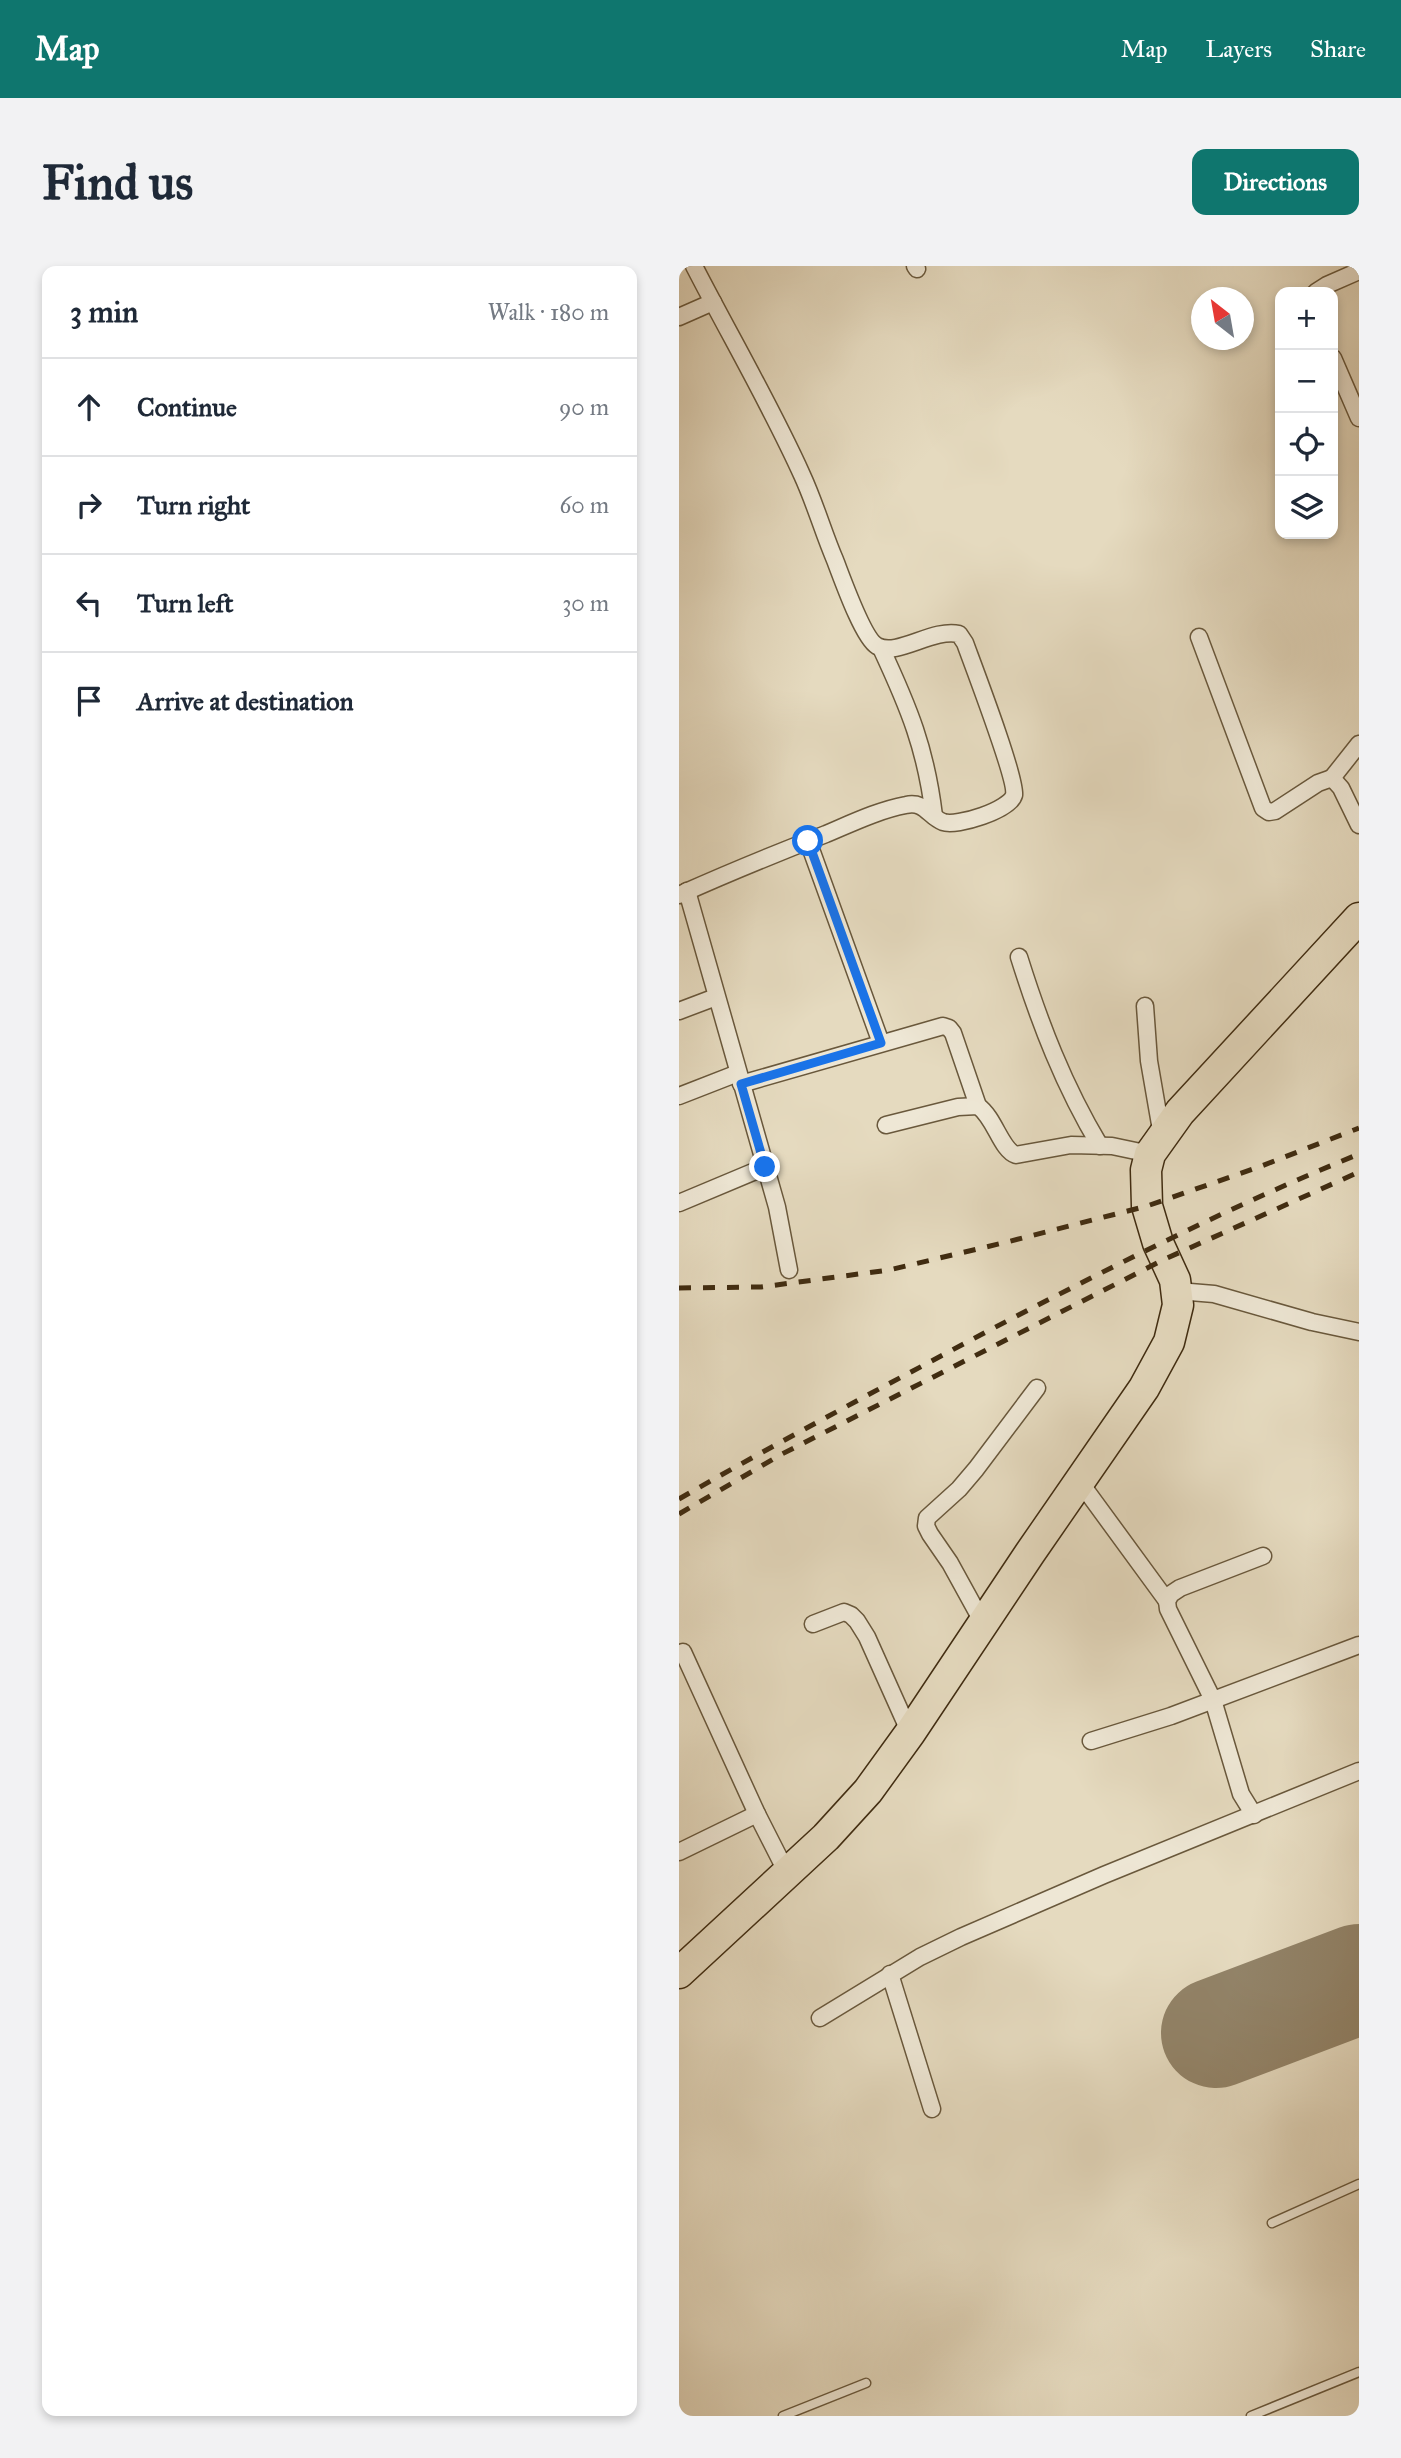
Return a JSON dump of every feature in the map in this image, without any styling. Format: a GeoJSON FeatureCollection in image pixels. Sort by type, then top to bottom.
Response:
{"type":"FeatureCollection","features":[{"type":"Feature","properties":{"kind":"highway"},"geometry":{"type":"LineString","coordinates":[[679,1973],[826,1837],[868,1791],[1114,1435],[1169,1342],[1178,1305],[1178,1291],[1158,1243],[1147,1206],[1146,1170],[1156,1145],[1180,1112],[1359,918]]}},
{"type":"Feature","properties":{"kind":"street"},"geometry":{"type":"LineString","coordinates":[[694,266],[802,475],[849,597],[866,633],[873,643],[881,648],[893,649],[949,631],[959,634],[965,643],[1009,769],[1014,794],[1010,802],[1002,808],[953,823],[943,822],[926,807],[905,805],[808,841],[683,893],[777,1208],[789,1270]]}},
{"type":"Feature","properties":{"kind":"street"},"geometry":{"type":"LineString","coordinates":[[1324,287],[1359,273]]}},
{"type":"Feature","properties":{"kind":"street"},"geometry":{"type":"LineString","coordinates":[[679,317],[713,302]]}},
{"type":"Feature","properties":{"kind":"street"},"geometry":{"type":"LineString","coordinates":[[1338,370],[1359,418]]}},
{"type":"Feature","properties":{"kind":"street"},"geometry":{"type":"LineString","coordinates":[[1199,637],[1263,808],[1269,812],[1275,811],[1318,783],[1332,778],[1359,744]]}},
{"type":"Feature","properties":{"kind":"street"},"geometry":{"type":"LineString","coordinates":[[881,648],[917,730],[930,777],[934,816]]}},
{"type":"Feature","properties":{"kind":"street"},"geometry":{"type":"LineString","coordinates":[[1332,778],[1341,788],[1359,825]]}},
{"type":"Feature","properties":{"kind":"street"},"geometry":{"type":"LineString","coordinates":[[808,841],[881,1043]]}},
{"type":"Feature","properties":{"kind":"street"},"geometry":{"type":"LineString","coordinates":[[1019,957],[1063,1077],[1100,1146]]}},
{"type":"Feature","properties":{"kind":"street"},"geometry":{"type":"LineString","coordinates":[[679,1011],[716,997]]}},
{"type":"Feature","properties":{"kind":"street"},"geometry":{"type":"LineString","coordinates":[[679,1096],[943,1026],[949,1028],[978,1106],[992,1119],[1011,1153],[1024,1154],[1070,1145],[1156,1145],[1145,1006]]}},
{"type":"Feature","properties":{"kind":"street"},"geometry":{"type":"LineString","coordinates":[[886,1125],[958,1107],[978,1106]]}},
{"type":"Feature","properties":{"kind":"street"},"geometry":{"type":"LineString","coordinates":[[679,1203],[765,1167]]}},
{"type":"Feature","properties":{"kind":"street"},"geometry":{"type":"LineString","coordinates":[[1178,1291],[1214,1294],[1312,1322],[1359,1332]]}},
{"type":"Feature","properties":{"kind":"street"},"geometry":{"type":"LineString","coordinates":[[983,1623],[950,1563],[930,1534],[926,1526],[927,1518],[959,1489],[976,1469],[1037,1388]]}},
{"type":"Feature","properties":{"kind":"street"},"geometry":{"type":"LineString","coordinates":[[1080,1482],[1167,1601],[1168,1609],[1213,1700],[1241,1794],[1254,1815]]}},
{"type":"Feature","properties":{"kind":"street"},"geometry":{"type":"LineString","coordinates":[[1167,1601],[1171,1594],[1180,1588],[1263,1556]]}},
{"type":"Feature","properties":{"kind":"street"},"geometry":{"type":"LineString","coordinates":[[813,1624],[844,1612],[857,1621],[867,1637],[910,1733]]}},
{"type":"Feature","properties":{"kind":"street"},"geometry":{"type":"LineString","coordinates":[[1091,1741],[1213,1700],[1359,1645]]}},
{"type":"Feature","properties":{"kind":"street"},"geometry":{"type":"LineString","coordinates":[[683,1652],[787,1873]]}},
{"type":"Feature","properties":{"kind":"street"},"geometry":{"type":"LineString","coordinates":[[820,2018],[920,1956],[986,1925],[1359,1771]]}},
{"type":"Feature","properties":{"kind":"street"},"geometry":{"type":"LineString","coordinates":[[679,1852],[757,1814]]}},
{"type":"Feature","properties":{"kind":"street"},"geometry":{"type":"LineString","coordinates":[[890,1974],[932,2109]]}},
{"type":"Feature","properties":{"kind":"lane"},"geometry":{"type":"LineString","coordinates":[[1272,2223],[1359,2184]]}},
{"type":"Feature","properties":{"kind":"lane"},"geometry":{"type":"LineString","coordinates":[[1251,2416],[1359,2372]]}},
{"type":"Feature","properties":{"kind":"lane"},"geometry":{"type":"LineString","coordinates":[[783,2416],[866,2383]]}},
{"type":"Feature","properties":{"kind":"runway"},"geometry":{"type":"LineString","coordinates":[[1216,2033],[1359,1979]]}},
{"type":"Feature","properties":{"kind":"railway"},"geometry":{"type":"LineString","coordinates":[[679,1288],[761,1287],[889,1270],[1147,1206],[1359,1128]]}},
{"type":"Feature","properties":{"kind":"railway"},"geometry":{"type":"LineString","coordinates":[[679,1499],[832,1414],[1078,1284],[1217,1216],[1359,1154]]}},
{"type":"Feature","properties":{"kind":"railway"},"geometry":{"type":"LineString","coordinates":[[679,1514],[782,1454],[1165,1259],[1359,1172]]}},
{"type":"Feature","properties":{"kind":"route"},"geometry":{"type":"LineString","coordinates":[[765,1167],[741,1084],[881,1043],[808,841]]}}]}
